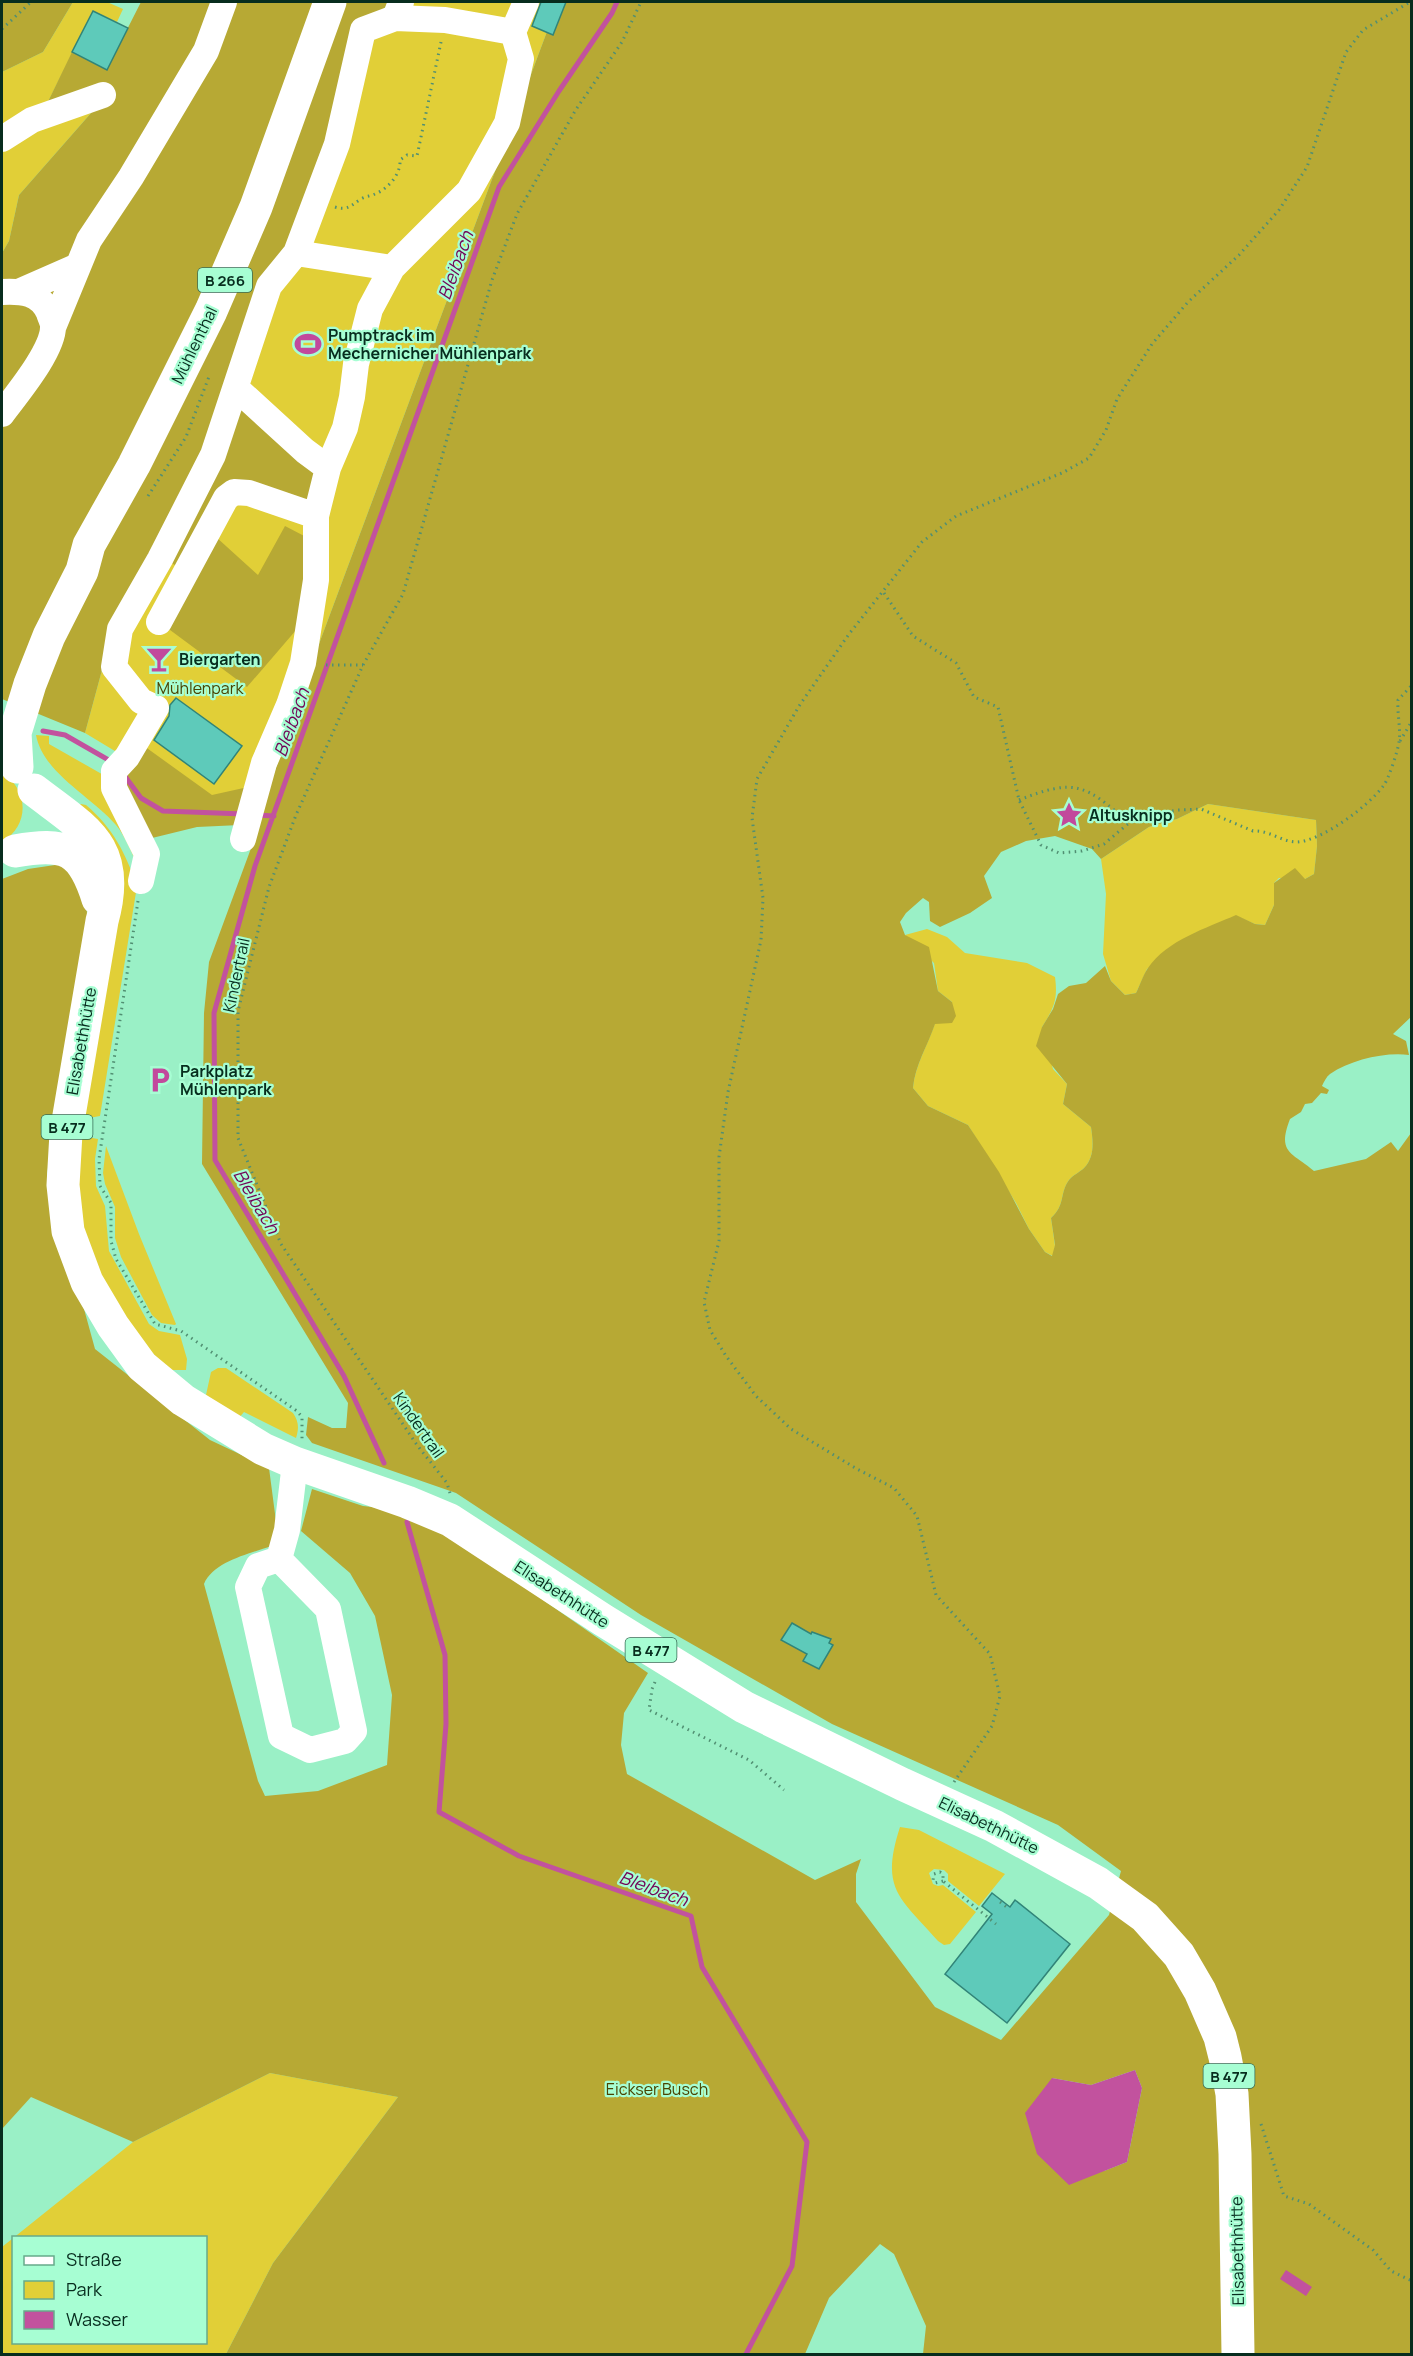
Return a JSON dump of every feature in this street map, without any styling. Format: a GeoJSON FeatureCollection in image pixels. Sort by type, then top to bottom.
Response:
{"type":"FeatureCollection","features":[{"type":"Feature","properties":{"kind":"main road","name":"Mühlenthal"},"geometry":{"type":"LineString","coordinates":[[8,854],[25,842],[33,830],[36,817],[37,804],[17,772],[15,733],[19,714],[49,636],[82,571],[89,545],[134,465],[211,311],[256,207],[330,2]]}},
{"type":"Feature","properties":{"kind":"main road","name":"Mühlenthal"},"geometry":{"type":"LineString","coordinates":[[2,704],[28,633],[55,579],[66,559],[89,545]]}},
{"type":"Feature","properties":{"kind":"main road","name":"B 477"},"geometry":{"type":"LineString","coordinates":[[17,772],[82,825],[93,839],[104,860],[110,881],[102,921]]}},
{"type":"Feature","properties":{"kind":"main road","name":"B 477"},"geometry":{"type":"LineString","coordinates":[[8,854],[42,846],[60,848],[74,854],[85,868],[94,886],[102,921]]}},
{"type":"Feature","properties":{"kind":"main road","name":"Elisabethhütte"},"geometry":{"type":"LineString","coordinates":[[102,921],[66,1133],[63,1185],[69,1231],[87,1282],[113,1326],[142,1366],[183,1400],[239,1436],[299,1453],[450,1520],[744,1707],[994,1826],[1065,1863],[1122,1898],[1145,1917],[1167,1940],[1200,1990],[1220,2037],[1232,2094],[1238,2355]]}},
{"type":"Feature","properties":{"kind":"lane"},"geometry":{"type":"LineString","coordinates":[[2,414],[30,376],[50,342],[54,325],[89,240],[131,177],[206,51],[224,2]]}},
{"type":"Feature","properties":{"kind":"lane"},"geometry":{"type":"LineString","coordinates":[[248,820],[264,763],[289,705],[303,663],[316,580],[316,516],[328,468],[345,428],[356,364],[370,309],[392,268],[469,191],[507,123],[521,59],[513,32],[526,2]]}},
{"type":"Feature","properties":{"kind":"lane"},"geometry":{"type":"LineString","coordinates":[[141,881],[147,854],[114,788],[120,764],[156,708],[141,701],[114,667],[120,629],[160,559],[213,455],[269,286],[296,253],[337,144],[363,30],[398,10],[513,32]]}},
{"type":"Feature","properties":{"kind":"lane"},"geometry":{"type":"LineString","coordinates":[[2,139],[32,120],[103,95]]}},
{"type":"Feature","properties":{"kind":"lane"},"geometry":{"type":"LineString","coordinates":[[296,253],[392,268]]}},
{"type":"Feature","properties":{"kind":"lane"},"geometry":{"type":"LineString","coordinates":[[11,292],[78,266]]}},
{"type":"Feature","properties":{"kind":"lane"},"geometry":{"type":"LineString","coordinates":[[11,292],[37,297],[47,308],[54,325]]}},
{"type":"Feature","properties":{"kind":"lane"},"geometry":{"type":"LineString","coordinates":[[236,388],[305,451],[328,468]]}},
{"type":"Feature","properties":{"kind":"lane"},"geometry":{"type":"LineString","coordinates":[[159,622],[226,498],[234,492],[249,493],[316,516]]}},
{"type":"Feature","properties":{"kind":"lane"},"geometry":{"type":"LineString","coordinates":[[160,559],[182,581]]}},
{"type":"Feature","properties":{"kind":"lane"},"geometry":{"type":"LineString","coordinates":[[279,1559],[287,1530],[299,1453]]}},
{"type":"Feature","properties":{"kind":"lane"},"geometry":{"type":"LineString","coordinates":[[279,1559],[328,1609],[354,1731],[345,1741],[310,1750],[281,1736],[248,1587],[258,1566],[279,1559]]}},
{"type":"Feature","properties":{"kind":"path"},"geometry":{"type":"LineString","coordinates":[[2,29],[31,2]]}},
{"type":"Feature","properties":{"kind":"path","name":"Kindertrail"},"geometry":{"type":"LineString","coordinates":[[452,1501],[447,1484],[417,1445],[280,1244],[238,1138],[238,1011],[269,887],[296,815],[363,665],[403,594],[492,280],[517,214],[575,111],[622,42],[640,2]]}},
{"type":"Feature","properties":{"kind":"path"},"geometry":{"type":"LineString","coordinates":[[952,1785],[992,1726],[1000,1696],[990,1654],[936,1595],[917,1516],[894,1488],[857,1469],[791,1429],[756,1396],[710,1330],[704,1302],[719,1241],[719,1158],[729,1092],[760,940],[763,898],[752,818],[757,779],[799,706],[849,634],[922,542],[956,516],[1062,473],[1089,458],[1106,430],[1117,399],[1152,344],[1188,302],[1239,255],[1279,210],[1308,167],[1346,52],[1363,30],[1410,2]]}},
{"type":"Feature","properties":{"kind":"path"},"geometry":{"type":"LineString","coordinates":[[316,200],[343,209],[352,207],[362,199],[378,193],[393,181],[400,168],[400,160],[407,155],[417,156],[445,20]]}},
{"type":"Feature","properties":{"kind":"path"},"geometry":{"type":"LineString","coordinates":[[884,592],[914,636],[956,663],[974,697],[998,707],[1019,800],[1041,845],[1059,853],[1082,851],[1104,844],[1129,823],[1152,815],[1201,809],[1253,831],[1263,831],[1284,841],[1299,842],[1313,838],[1334,830],[1373,799],[1385,783],[1399,742],[1412,721]]}},
{"type":"Feature","properties":{"kind":"path"},"geometry":{"type":"LineString","coordinates":[[318,664],[363,665]]}},
{"type":"Feature","properties":{"kind":"path"},"geometry":{"type":"LineString","coordinates":[[1399,742],[1398,700],[1412,686]]}},
{"type":"Feature","properties":{"kind":"path"},"geometry":{"type":"LineString","coordinates":[[1019,800],[1042,791],[1076,787],[1099,796],[1129,823]]}},
{"type":"Feature","properties":{"kind":"path"},"geometry":{"type":"LineString","coordinates":[[141,881],[99,1159],[100,1186],[111,1203],[111,1241],[116,1259],[155,1324],[181,1331],[297,1411],[302,1417],[299,1453]]}},
{"type":"Feature","properties":{"kind":"path"},"geometry":{"type":"LineString","coordinates":[[667,1659],[652,1689],[649,1710],[749,1760],[784,1790]]}},
{"type":"Feature","properties":{"kind":"path"},"geometry":{"type":"LineString","coordinates":[[943,1881],[996,1924]]}},
{"type":"Feature","properties":{"kind":"path"},"geometry":{"type":"LineString","coordinates":[[999,1902],[1008,1908]]}},
{"type":"Feature","properties":{"kind":"path"},"geometry":{"type":"LineString","coordinates":[[1251,2120],[1261,2124],[1284,2196],[1309,2204],[1373,2250],[1391,2271],[1412,2281]]}},
{"type":"Feature","properties":{"kind":"green space"},"geometry":{"type":"Polygon","coordinates":[[[2,2],[73,2],[43,52],[2,72],[2,2]]]}},
{"type":"Feature","properties":{"kind":"green space"},"geometry":{"type":"Polygon","coordinates":[[[73,2],[107,2],[123,9],[117,22],[93,11],[43,112],[2,135],[2,72],[43,52],[73,2]]]}},
{"type":"Feature","properties":{"kind":"green space"},"geometry":{"type":"Polygon","coordinates":[[[141,2],[390,2],[358,36],[247,389],[318,473],[309,501],[234,485],[205,527],[258,575],[285,526],[310,539],[303,622],[247,687],[166,627],[179,568],[153,550],[102,670],[85,733],[2,699],[2,253],[9,241],[19,195],[106,96],[43,112],[72,52],[107,69],[141,2]]]}},
{"type":"Feature","properties":{"kind":"green space","name":"Mühlenpark"},"geometry":{"type":"Polygon","coordinates":[[[390,2],[558,2],[316,652],[253,801],[183,792],[85,733],[102,670],[247,389],[358,36],[390,2]]]}},
{"type":"Feature","properties":{"kind":"green space","name":"Eickser Busch"},"geometry":{"type":"Polygon","coordinates":[[[558,2],[1411,2],[1412,1016],[1393,1034],[1406,1041],[1409,1055],[1368,1058],[1330,1074],[1322,1086],[1329,1090],[1327,1094],[1321,1093],[1312,1103],[1305,1104],[1301,1112],[1290,1119],[1285,1139],[1288,1151],[1314,1171],[1366,1159],[1391,1142],[1398,1151],[1411,1133],[1411,2354],[923,2354],[926,2326],[894,2254],[880,2244],[829,2298],[805,2354],[226,2354],[273,2263],[398,2097],[270,2073],[133,2142],[31,2097],[2,2129],[2,879],[28,869],[55,865],[59,858],[86,895],[88,934],[47,1174],[95,1349],[210,1440],[269,1468],[277,1529],[271,1546],[224,1564],[209,1576],[204,1584],[258,1781],[265,1796],[318,1791],[387,1765],[392,1695],[375,1616],[350,1573],[301,1531],[312,1489],[363,1506],[390,1509],[441,1529],[648,1673],[624,1713],[621,1745],[627,1774],[815,1880],[861,1859],[856,1874],[856,1902],[935,2007],[1001,2040],[1109,1915],[1121,1871],[1058,1825],[832,1724],[641,1615],[456,1493],[312,1443],[306,1435],[308,1417],[332,1428],[346,1428],[348,1403],[202,1164],[204,1013],[209,962],[260,824],[197,827],[148,839],[119,775],[144,746],[212,795],[271,782],[316,652],[558,2]],[[1208,804],[1177,819],[1149,827],[1101,859],[1092,849],[1055,836],[1026,841],[1001,852],[984,876],[992,898],[970,913],[940,927],[930,921],[929,902],[923,898],[906,913],[900,922],[905,935],[929,947],[938,991],[952,1002],[956,1016],[952,1023],[935,1024],[919,1063],[913,1088],[928,1106],[968,1125],[999,1172],[1029,1229],[1045,1252],[1052,1256],[1055,1245],[1051,1218],[1061,1204],[1069,1180],[1088,1164],[1093,1143],[1091,1127],[1063,1104],[1067,1084],[1036,1046],[1042,1027],[1053,1009],[1058,994],[1069,986],[1086,983],[1105,966],[1111,981],[1125,995],[1136,993],[1148,968],[1156,958],[1177,942],[1236,915],[1255,924],[1265,925],[1274,905],[1274,883],[1295,868],[1305,879],[1314,874],[1317,846],[1316,820],[1208,804]],[[1135,2070],[1091,2085],[1052,2078],[1104,2171],[1127,2162],[1142,2088],[1135,2070]]]}},
{"type":"Feature","properties":{"kind":"green space"},"geometry":{"type":"Polygon","coordinates":[[[106,96],[19,195],[9,241],[2,253],[2,145],[106,96]]]}},
{"type":"Feature","properties":{"kind":"green space"},"geometry":{"type":"Polygon","coordinates":[[[36,735],[49,736],[49,744],[107,777],[140,871],[120,830],[58,773],[40,749],[36,735]]]}},
{"type":"Feature","properties":{"kind":"green space"},"geometry":{"type":"Polygon","coordinates":[[[2,773],[17,788],[23,808],[18,827],[2,842],[2,773]]]}},
{"type":"Feature","properties":{"kind":"green space"},"geometry":{"type":"Polygon","coordinates":[[[1208,804],[1316,820],[1317,846],[1314,874],[1305,879],[1279,878],[1274,883],[1274,905],[1265,925],[1255,924],[1236,916],[1195,933],[1147,969],[1136,993],[1125,995],[1111,981],[1103,954],[1106,894],[1101,859],[1149,827],[1177,819],[1208,804]]]}},
{"type":"Feature","properties":{"kind":"green space"},"geometry":{"type":"Polygon","coordinates":[[[86,805],[111,832],[123,851],[137,886],[100,1116],[89,1118],[87,1137],[98,1139],[95,1159],[96,1186],[105,1206],[109,1251],[149,1324],[159,1331],[180,1335],[187,1359],[186,1370],[168,1370],[127,1325],[87,1251],[74,1170],[118,897],[78,806],[86,805]]]}},
{"type":"Feature","properties":{"kind":"green space"},"geometry":{"type":"Polygon","coordinates":[[[927,929],[947,937],[965,953],[1027,963],[1055,977],[1054,1004],[1042,1027],[1053,1069],[1067,1084],[1063,1104],[1091,1127],[1093,1143],[1088,1164],[1069,1180],[1061,1204],[1051,1218],[1055,1246],[1053,1256],[1045,1252],[1029,1229],[1016,1203],[968,1125],[928,1106],[913,1088],[919,1063],[935,1023],[952,1023],[952,1002],[938,991],[934,963],[905,935],[927,929]]]}},
{"type":"Feature","properties":{"kind":"green space"},"geometry":{"type":"Polygon","coordinates":[[[106,1146],[175,1325],[161,1323],[152,1315],[121,1257],[115,1238],[115,1207],[103,1173],[106,1146]]]}},
{"type":"Feature","properties":{"kind":"green space"},"geometry":{"type":"Polygon","coordinates":[[[218,1368],[226,1368],[293,1413],[298,1425],[296,1438],[244,1412],[238,1419],[206,1395],[211,1372],[218,1368]]]}},
{"type":"Feature","properties":{"kind":"green space"},"geometry":{"type":"Polygon","coordinates":[[[900,1827],[919,1830],[1005,1874],[979,1906],[948,1881],[948,1874],[944,1870],[934,1869],[929,1873],[933,1884],[943,1885],[976,1912],[950,1944],[944,1945],[938,1941],[897,1891],[892,1865],[900,1827]]]}},
{"type":"Feature","properties":{"kind":"green space"},"geometry":{"type":"Polygon","coordinates":[[[270,2073],[398,2097],[273,2263],[226,2354],[2,2354],[2,2247],[12,2239],[12,2344],[207,2344],[207,2236],[16,2236],[133,2142],[270,2073]]]}},
{"type":"Feature","properties":{"kind":"water"},"geometry":{"type":"Polygon","coordinates":[[[1135,2070],[1142,2088],[1127,2162],[1069,2185],[1037,2154],[1025,2113],[1052,2078],[1091,2085],[1135,2070]]]}},
{"type":"Feature","properties":{"kind":"water"},"geometry":{"type":"Polygon","coordinates":[[[1286,2270],[1312,2287],[1306,2296],[1280,2279],[1286,2270]]]}},
{"type":"Feature","properties":{"kind":"building"},"geometry":{"type":"Polygon","coordinates":[[[541,2],[566,2],[553,35],[532,26],[541,2]]]}},
{"type":"Feature","properties":{"kind":"building"},"geometry":{"type":"Polygon","coordinates":[[[93,11],[128,28],[107,70],[72,52],[93,11]]]}},
{"type":"Feature","properties":{"kind":"building"},"geometry":{"type":"Polygon","coordinates":[[[176,698],[242,746],[214,784],[154,740],[169,716],[170,705],[176,698]]]}},
{"type":"Feature","properties":{"kind":"building"},"geometry":{"type":"Polygon","coordinates":[[[792,1623],[811,1634],[812,1632],[831,1639],[829,1643],[833,1645],[819,1669],[803,1661],[807,1654],[781,1640],[792,1623]]]}},
{"type":"Feature","properties":{"kind":"building"},"geometry":{"type":"Polygon","coordinates":[[[992,1893],[1010,1907],[1015,1900],[1070,1944],[1007,2023],[945,1974],[992,1914],[982,1906],[992,1893]]]}},
{"type":"Feature","properties":{"kind":"waterway","name":"Bleibach"},"geometry":{"type":"LineString","coordinates":[[384,1463],[344,1376],[215,1160],[214,1013],[255,866],[499,187],[617,2]]}},
{"type":"Feature","properties":{"kind":"waterway"},"geometry":{"type":"LineString","coordinates":[[43,731],[65,735],[112,762]]}},
{"type":"Feature","properties":{"kind":"waterway"},"geometry":{"type":"LineString","coordinates":[[124,775],[141,798],[163,811],[244,814]]}},
{"type":"Feature","properties":{"kind":"waterway"},"geometry":{"type":"LineString","coordinates":[[256,815],[274,816]]}},
{"type":"Feature","properties":{"kind":"waterway","name":"Bleibach"},"geometry":{"type":"LineString","coordinates":[[407,1522],[445,1655],[446,1724],[439,1812],[519,1856],[691,1916],[702,1967],[807,2142],[792,2266],[746,2354]]}},
{"type":"Feature","properties":{"kind":"place","name":"Pumptrack im Mechernicher Mühlenpark"},"geometry":{"type":"Point","coordinates":[308,344]}},
{"type":"Feature","properties":{"kind":"place","name":"Biergarten"},"geometry":{"type":"Point","coordinates":[159,659]}},
{"type":"Feature","properties":{"kind":"place","name":"Altusknipp"},"geometry":{"type":"Point","coordinates":[1069,815]}},
{"type":"Feature","properties":{"kind":"place","name":"Parkplatz Mühlenpark"},"geometry":{"type":"Point","coordinates":[160,1080]}}]}
